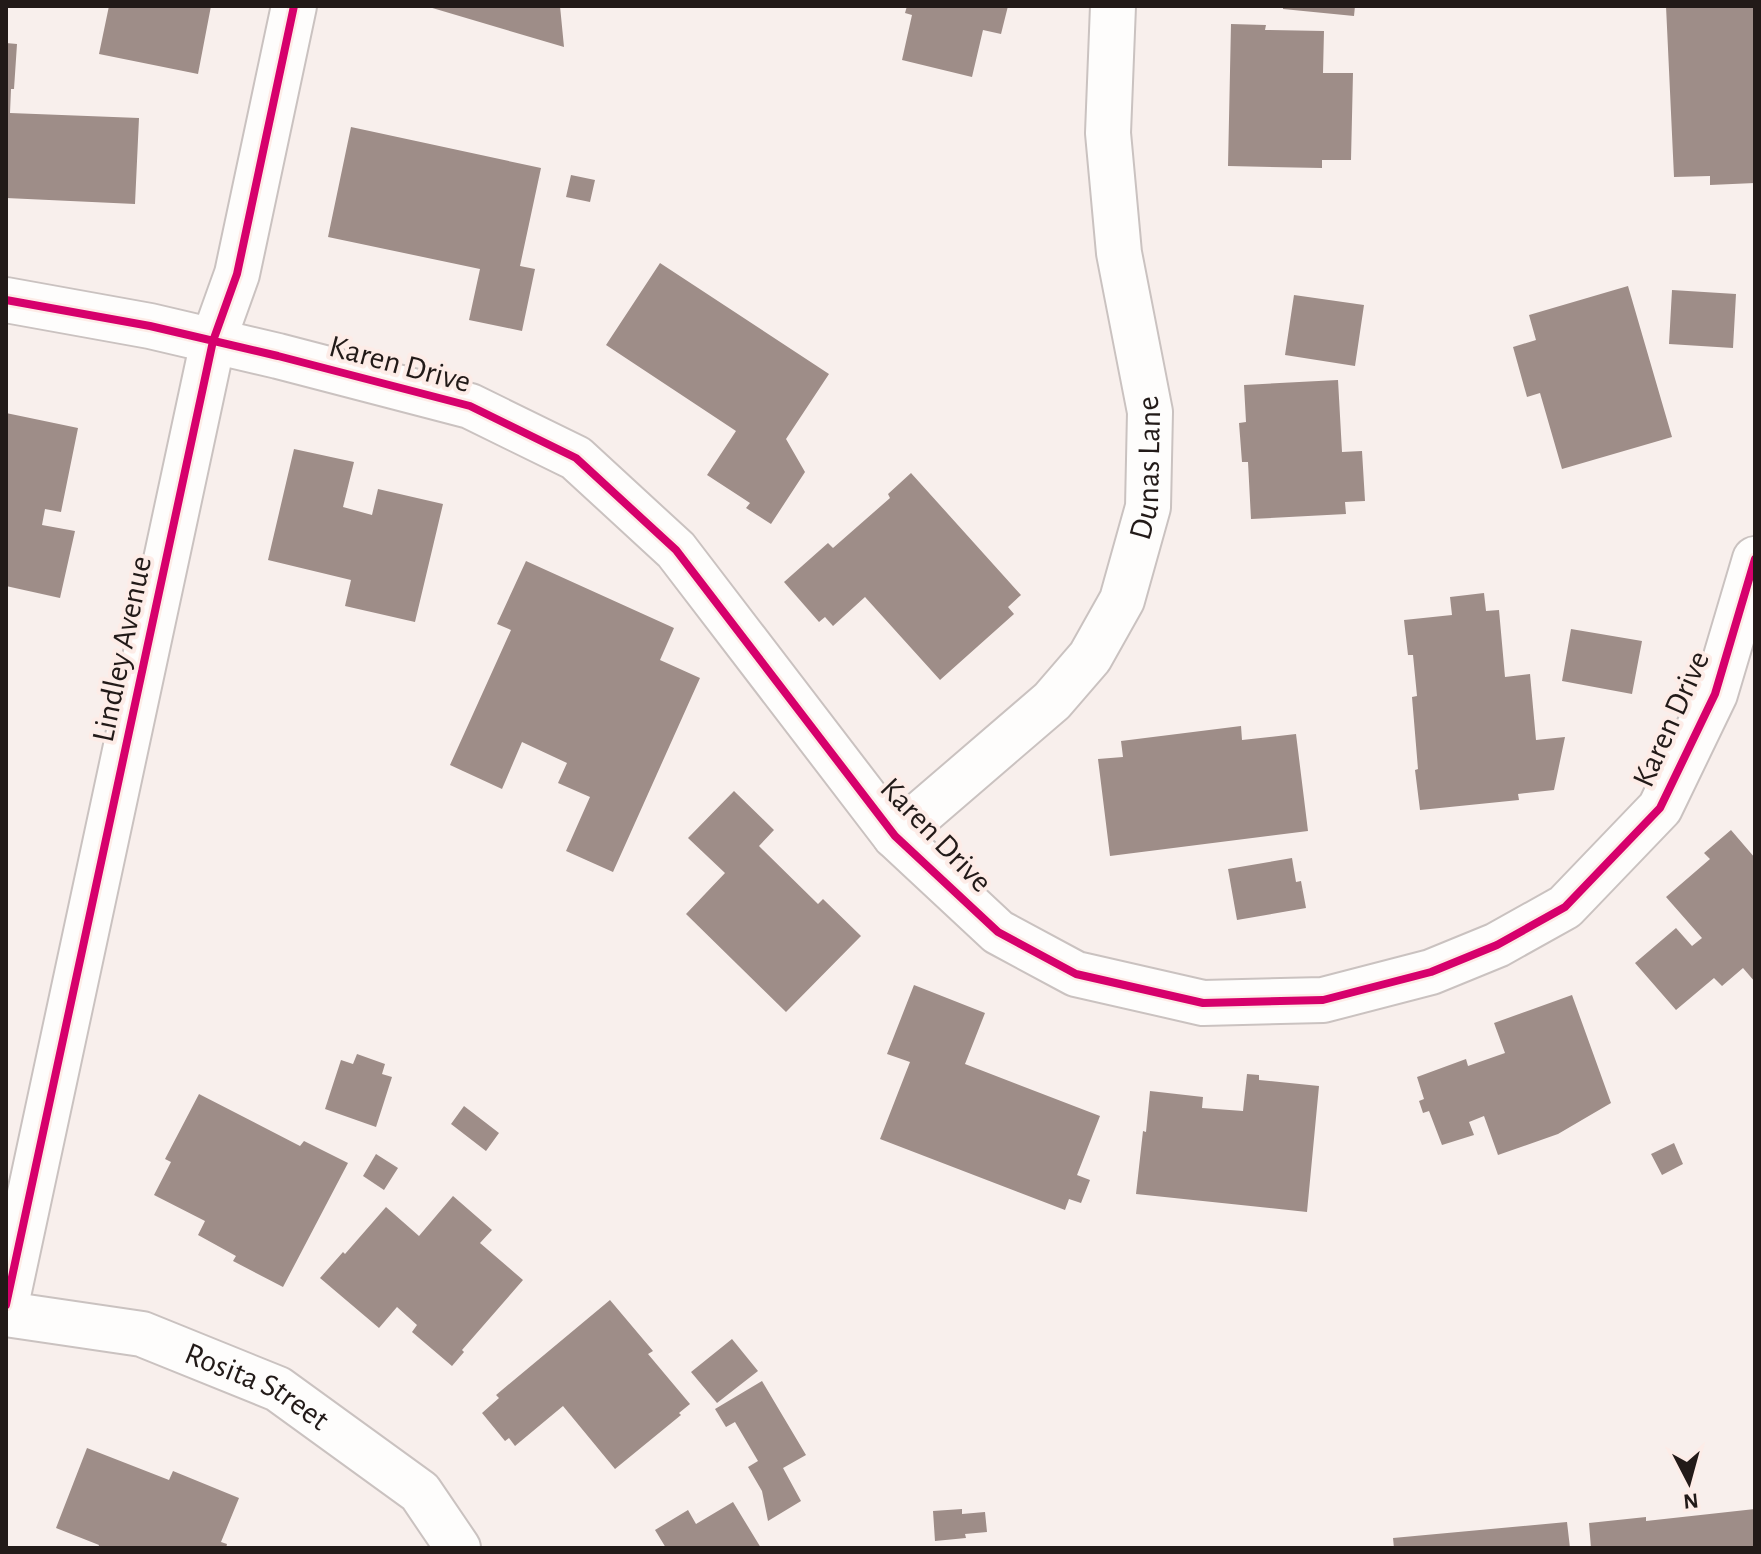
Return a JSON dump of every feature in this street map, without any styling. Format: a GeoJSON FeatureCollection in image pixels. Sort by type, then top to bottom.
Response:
{"type":"FeatureCollection","features":[{"type":"Feature","properties":{"kind":"street","name":"Lindley Avenue"},"geometry":{"type":"LineString","coordinates":[[6,1305],[213,341],[237,274],[294,6]]}},
{"type":"Feature","properties":{"kind":"street","name":"Dunas Lane"},"geometry":{"type":"LineString","coordinates":[[895,836],[1052,701],[1090,657],[1122,600],[1148,507],[1150,412],[1119,253],[1108,133],[1113,6]]}},
{"type":"Feature","properties":{"kind":"street","name":"Karen Drive"},"geometry":{"type":"LineString","coordinates":[[6,300],[150,326],[470,406],[576,458],[676,550],[895,836],[998,932],[1076,974],[1203,1003],[1323,1000],[1431,972],[1497,945],[1565,907],[1660,808],[1715,694],[1755,559]]}},
{"type":"Feature","properties":{"kind":"street","name":"Rosita Street"},"geometry":{"type":"LineString","coordinates":[[6,1314],[142,1334],[278,1389],[420,1492],[458,1548]]}},
{"type":"Feature","properties":{"kind":"building"},"geometry":{"type":"Polygon","coordinates":[[[109,6],[211,6],[198,74],[99,54],[109,6]]]}},
{"type":"Feature","properties":{"kind":"building"},"geometry":{"type":"Polygon","coordinates":[[[560,6],[564,47],[429,7],[560,6]]]}},
{"type":"Feature","properties":{"kind":"building"},"geometry":{"type":"Polygon","coordinates":[[[907,6],[1008,6],[1001,34],[983,30],[972,77],[902,60],[912,15],[905,13],[907,6]]]}},
{"type":"Feature","properties":{"kind":"building"},"geometry":{"type":"Polygon","coordinates":[[[1283,6],[1355,6],[1354,16],[1283,9],[1283,6]]]}},
{"type":"Feature","properties":{"kind":"building"},"geometry":{"type":"Polygon","coordinates":[[[1666,6],[1755,6],[1755,183],[1710,185],[1710,176],[1674,177],[1666,6]]]}},
{"type":"Feature","properties":{"kind":"building"},"geometry":{"type":"Polygon","coordinates":[[[1231,24],[1266,25],[1265,30],[1324,31],[1323,73],[1353,73],[1351,160],[1322,160],[1322,168],[1228,166],[1231,24]]]}},
{"type":"Feature","properties":{"kind":"building"},"geometry":{"type":"Polygon","coordinates":[[[6,43],[17,44],[10,113],[139,118],[135,204],[6,198],[6,43]]]}},
{"type":"Feature","properties":{"kind":"building"},"geometry":{"type":"Polygon","coordinates":[[[351,127],[541,168],[520,266],[535,269],[522,331],[469,320],[480,269],[328,237],[351,127]]]}},
{"type":"Feature","properties":{"kind":"building"},"geometry":{"type":"Polygon","coordinates":[[[571,175],[595,180],[590,202],[566,197],[571,175]]]}},
{"type":"Feature","properties":{"kind":"building"},"geometry":{"type":"Polygon","coordinates":[[[660,263],[829,374],[786,439],[805,472],[771,524],[746,508],[750,503],[707,475],[736,431],[606,345],[660,263]]]}},
{"type":"Feature","properties":{"kind":"building"},"geometry":{"type":"Polygon","coordinates":[[[1628,286],[1672,437],[1562,469],[1540,393],[1527,397],[1513,347],[1536,340],[1529,315],[1628,286]]]}},
{"type":"Feature","properties":{"kind":"building"},"geometry":{"type":"Polygon","coordinates":[[[1672,290],[1736,294],[1733,348],[1669,344],[1672,290]]]}},
{"type":"Feature","properties":{"kind":"building"},"geometry":{"type":"Polygon","coordinates":[[[1294,295],[1364,305],[1355,366],[1285,355],[1294,295]]]}},
{"type":"Feature","properties":{"kind":"building"},"geometry":{"type":"Polygon","coordinates":[[[1338,380],[1342,452],[1362,451],[1365,501],[1345,502],[1346,514],[1251,519],[1248,462],[1242,462],[1239,423],[1246,422],[1244,385],[1338,380]]]}},
{"type":"Feature","properties":{"kind":"building"},"geometry":{"type":"Polygon","coordinates":[[[6,413],[78,428],[61,512],[45,509],[42,525],[75,531],[60,598],[6,586],[6,413]]]}},
{"type":"Feature","properties":{"kind":"building"},"geometry":{"type":"Polygon","coordinates":[[[294,449],[354,462],[343,507],[372,515],[378,489],[443,504],[415,622],[345,606],[351,580],[268,560],[294,449]]]}},
{"type":"Feature","properties":{"kind":"building"},"geometry":{"type":"Polygon","coordinates":[[[911,473],[1021,595],[1008,607],[1014,614],[940,680],[865,597],[833,626],[825,617],[819,622],[784,582],[828,543],[833,548],[890,498],[888,494],[911,473]]]}},
{"type":"Feature","properties":{"kind":"building"},"geometry":{"type":"Polygon","coordinates":[[[526,561],[674,628],[660,660],[700,678],[613,872],[566,851],[590,797],[558,783],[567,763],[522,742],[502,789],[450,765],[511,630],[497,624],[526,561]]]}},
{"type":"Feature","properties":{"kind":"building"},"geometry":{"type":"Polygon","coordinates":[[[1484,593],[1486,611],[1499,610],[1505,677],[1530,674],[1536,740],[1565,737],[1554,790],[1518,794],[1519,800],[1420,810],[1412,697],[1417,696],[1413,655],[1408,655],[1404,620],[1452,615],[1450,597],[1484,593]]]}},
{"type":"Feature","properties":{"kind":"building"},"geometry":{"type":"Polygon","coordinates":[[[1571,629],[1642,641],[1632,694],[1562,681],[1571,629]]]}},
{"type":"Feature","properties":{"kind":"building"},"geometry":{"type":"Polygon","coordinates":[[[1241,726],[1242,740],[1296,734],[1308,831],[1110,856],[1098,759],[1123,757],[1121,741],[1241,726]]]}},
{"type":"Feature","properties":{"kind":"building"},"geometry":{"type":"Polygon","coordinates":[[[734,791],[774,830],[759,846],[818,904],[823,899],[861,936],[786,1012],[686,914],[725,873],[688,838],[734,791]]]}},
{"type":"Feature","properties":{"kind":"building"},"geometry":{"type":"Polygon","coordinates":[[[1731,830],[1755,858],[1755,982],[1743,968],[1722,986],[1714,978],[1676,1010],[1635,963],[1676,928],[1692,946],[1702,938],[1666,897],[1710,859],[1704,853],[1731,830]]]}},
{"type":"Feature","properties":{"kind":"building"},"geometry":{"type":"Polygon","coordinates":[[[1292,858],[1296,882],[1301,881],[1306,908],[1237,920],[1228,869],[1292,858]]]}},
{"type":"Feature","properties":{"kind":"building"},"geometry":{"type":"Polygon","coordinates":[[[914,985],[985,1013],[965,1064],[1100,1116],[1077,1175],[1090,1180],[1081,1203],[1069,1199],[1065,1210],[880,1139],[910,1062],[887,1054],[914,985]]]}},
{"type":"Feature","properties":{"kind":"building"},"geometry":{"type":"Polygon","coordinates":[[[1572,995],[1611,1103],[1558,1134],[1498,1155],[1484,1116],[1469,1122],[1474,1135],[1442,1145],[1429,1111],[1423,1113],[1419,1101],[1424,1099],[1417,1077],[1466,1059],[1468,1066],[1505,1053],[1494,1023],[1572,995]]]}},
{"type":"Feature","properties":{"kind":"building"},"geometry":{"type":"Polygon","coordinates":[[[357,1054],[385,1064],[382,1074],[392,1077],[376,1127],[325,1109],[341,1060],[353,1064],[357,1054]]]}},
{"type":"Feature","properties":{"kind":"building"},"geometry":{"type":"Polygon","coordinates":[[[1247,1074],[1259,1075],[1259,1080],[1319,1086],[1307,1212],[1136,1194],[1150,1091],[1203,1097],[1202,1108],[1243,1111],[1247,1074]]]}},
{"type":"Feature","properties":{"kind":"building"},"geometry":{"type":"Polygon","coordinates":[[[199,1094],[300,1146],[304,1141],[348,1163],[283,1287],[233,1261],[236,1256],[198,1235],[205,1221],[154,1195],[171,1162],[165,1159],[199,1094]]]}},
{"type":"Feature","properties":{"kind":"building"},"geometry":{"type":"Polygon","coordinates":[[[464,1106],[499,1133],[486,1151],[451,1124],[464,1106]]]}},
{"type":"Feature","properties":{"kind":"building"},"geometry":{"type":"Polygon","coordinates":[[[1674,1143],[1683,1164],[1662,1175],[1651,1154],[1674,1143]]]}},
{"type":"Feature","properties":{"kind":"building"},"geometry":{"type":"Polygon","coordinates":[[[376,1154],[398,1168],[384,1190],[363,1176],[376,1154]]]}},
{"type":"Feature","properties":{"kind":"building"},"geometry":{"type":"Polygon","coordinates":[[[453,1196],[492,1230],[480,1243],[523,1280],[462,1350],[464,1352],[452,1366],[412,1332],[417,1325],[397,1307],[379,1328],[320,1278],[386,1207],[419,1236],[453,1196]]]}},
{"type":"Feature","properties":{"kind":"building"},"geometry":{"type":"Polygon","coordinates":[[[610,1300],[653,1351],[648,1354],[690,1404],[679,1413],[681,1415],[615,1469],[563,1406],[515,1446],[509,1438],[505,1441],[482,1413],[499,1398],[496,1395],[610,1300]]]}},
{"type":"Feature","properties":{"kind":"building"},"geometry":{"type":"Polygon","coordinates":[[[732,1339],[758,1371],[717,1403],[691,1372],[732,1339]]]}},
{"type":"Feature","properties":{"kind":"building"},"geometry":{"type":"Polygon","coordinates":[[[762,1381],[806,1455],[783,1468],[801,1501],[768,1521],[762,1491],[748,1467],[758,1461],[735,1422],[726,1427],[715,1409],[762,1381]]]}},
{"type":"Feature","properties":{"kind":"building"},"geometry":{"type":"Polygon","coordinates":[[[87,1448],[169,1480],[173,1471],[239,1498],[221,1542],[227,1544],[226,1548],[98,1548],[99,1545],[56,1528],[87,1448]]]}},
{"type":"Feature","properties":{"kind":"building"},"geometry":{"type":"Polygon","coordinates":[[[733,1502],[761,1548],[666,1548],[655,1530],[688,1510],[696,1524],[733,1502]]]}},
{"type":"Feature","properties":{"kind":"building"},"geometry":{"type":"Polygon","coordinates":[[[962,1509],[962,1514],[985,1512],[987,1532],[935,1541],[933,1511],[962,1509]]]}},
{"type":"Feature","properties":{"kind":"building"},"geometry":{"type":"Polygon","coordinates":[[[1755,1509],[1755,1548],[1591,1548],[1589,1523],[1646,1517],[1646,1521],[1755,1509]]]}},
{"type":"Feature","properties":{"kind":"building"},"geometry":{"type":"Polygon","coordinates":[[[1567,1522],[1570,1548],[1394,1548],[1393,1538],[1567,1522]]]}},
{"type":"Feature","properties":{"kind":"cycle path"},"geometry":{"type":"LineString","coordinates":[[6,1305],[213,341],[237,274],[294,6]]}},
{"type":"Feature","properties":{"kind":"cycle path"},"geometry":{"type":"LineString","coordinates":[[6,300],[150,326],[470,406],[576,458],[676,550],[895,836],[998,932],[1076,974],[1203,1003],[1323,1000],[1431,972],[1497,945],[1565,907],[1660,808],[1715,694],[1755,559]]}}]}
